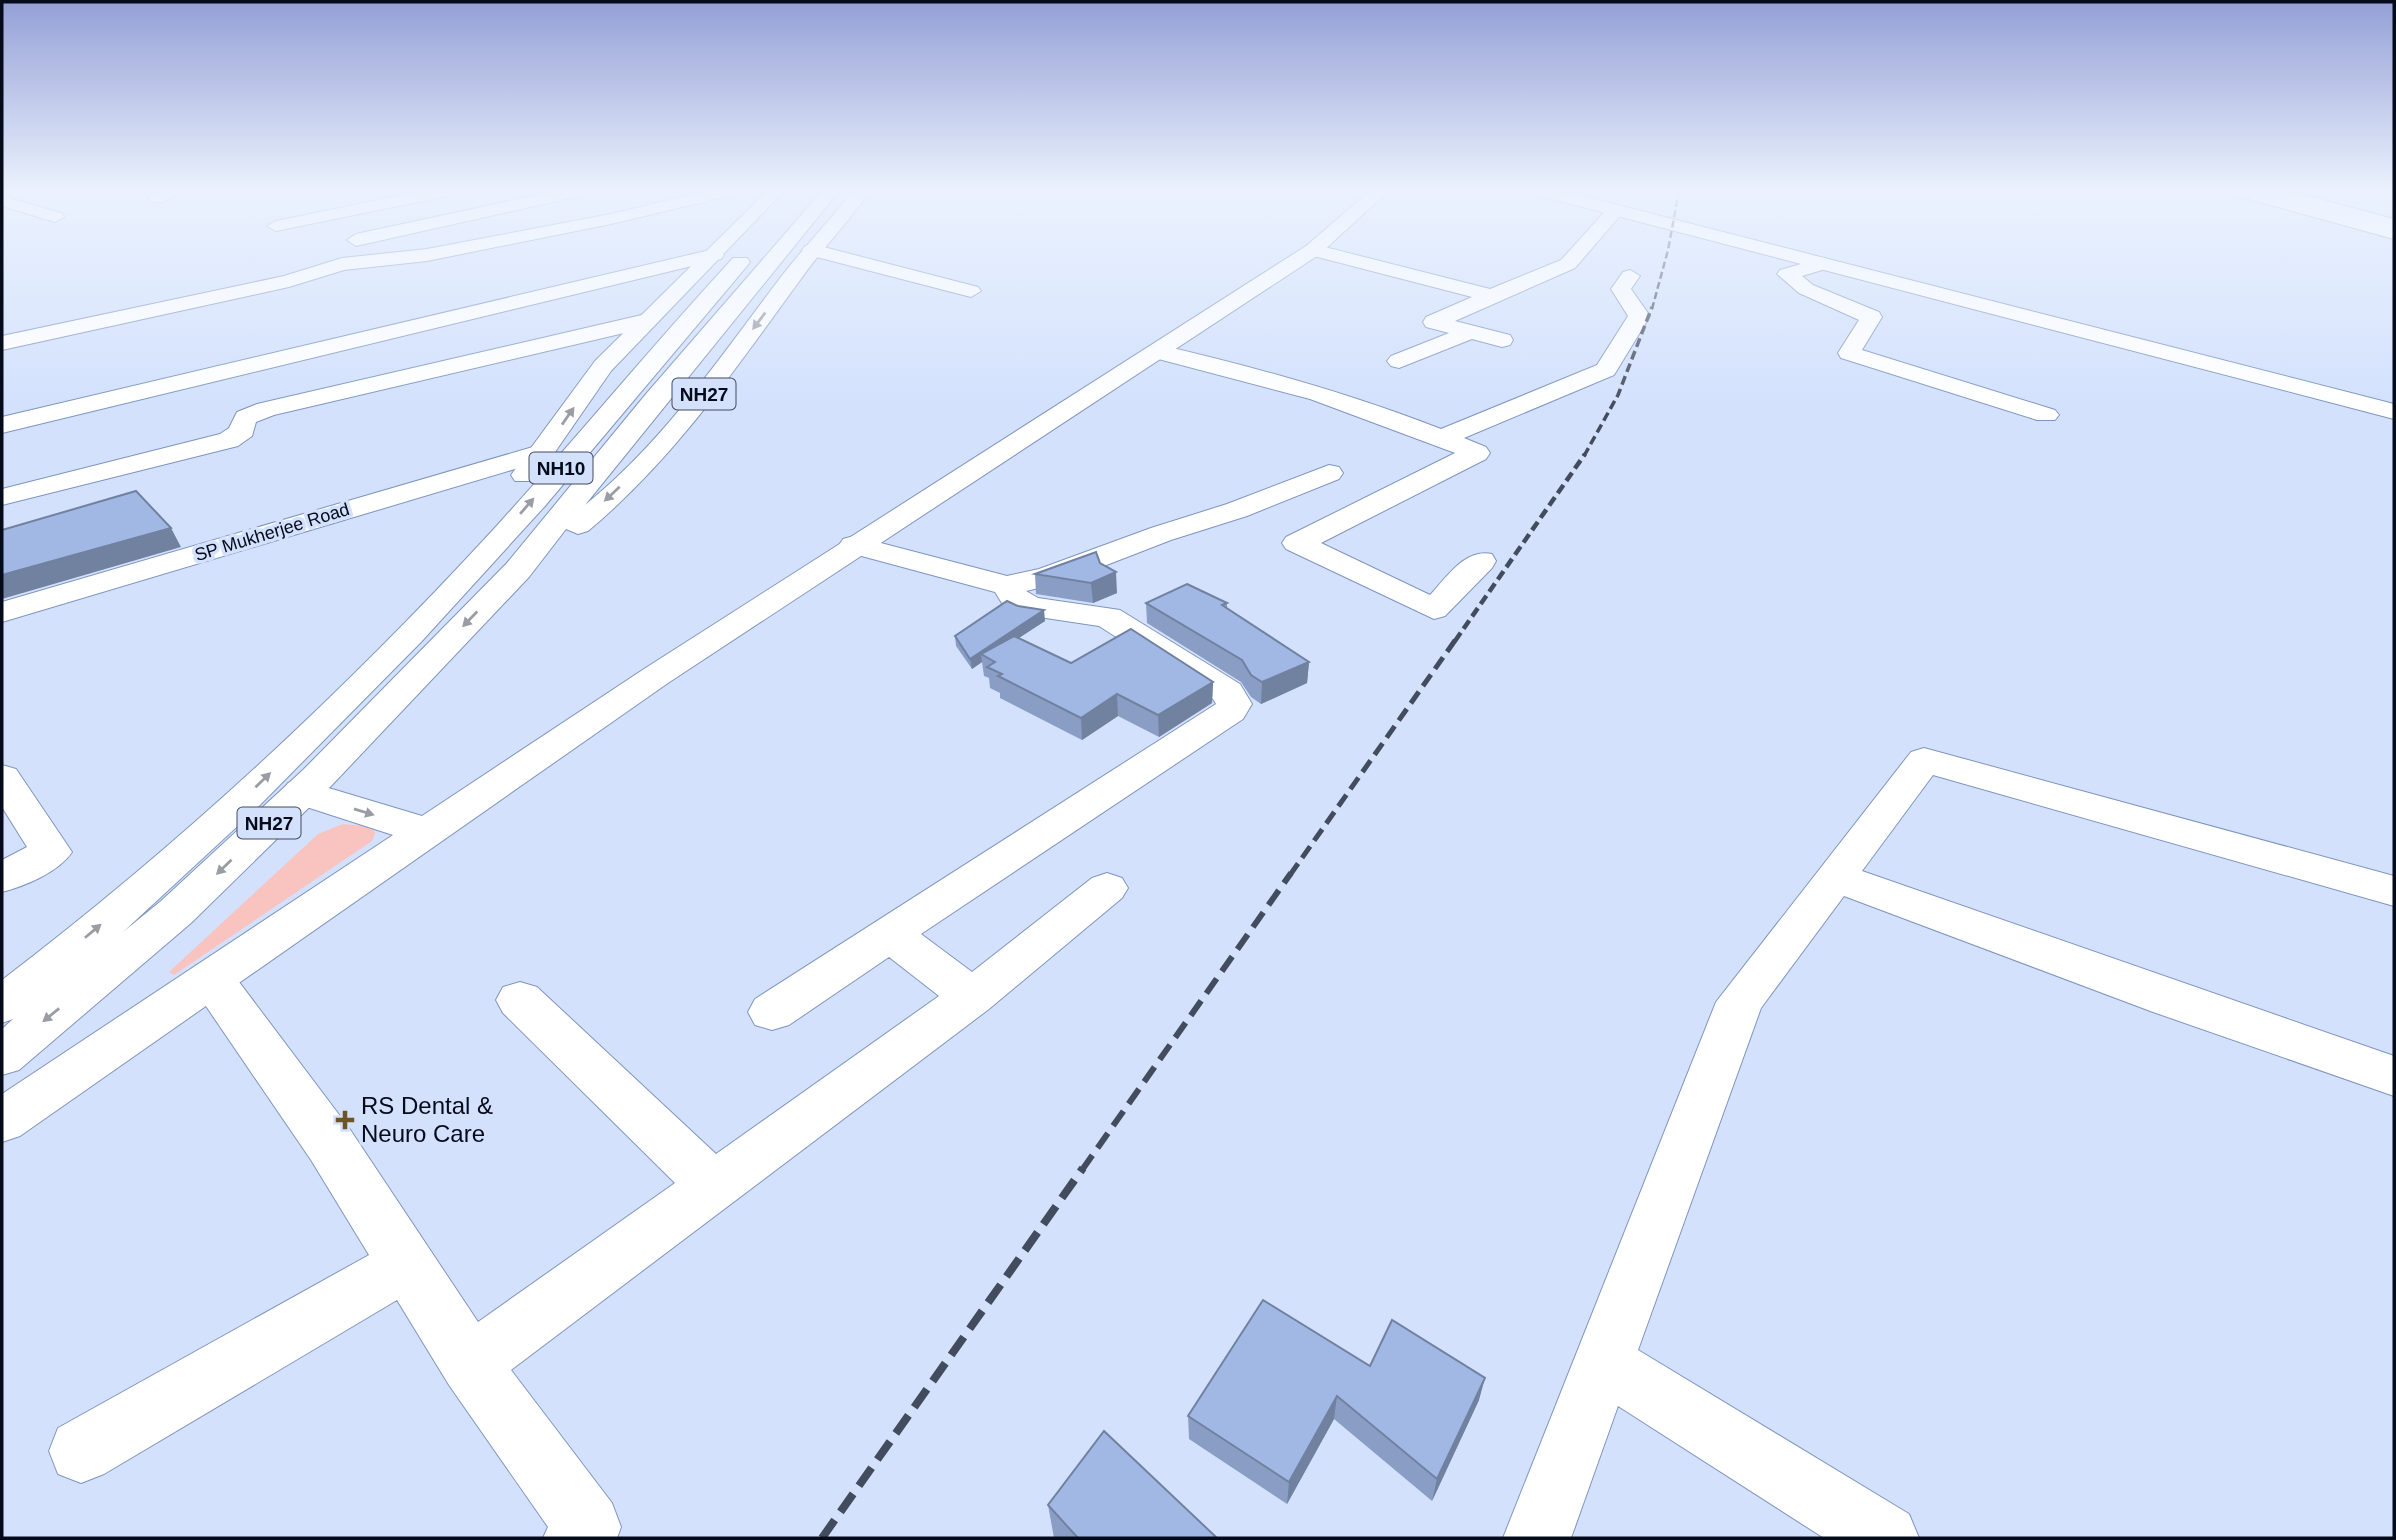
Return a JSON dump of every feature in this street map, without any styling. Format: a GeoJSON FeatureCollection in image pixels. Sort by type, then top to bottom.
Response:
{"type":"FeatureCollection","features":[{"type":"Feature","properties":{"kind":"main road"},"geometry":{"type":"LineString","coordinates":[[2,342],[257,298],[342,264],[353,263]]}},
{"type":"Feature","properties":{"kind":"main road"},"geometry":{"type":"LineString","coordinates":[[2,425],[681,263]]}},
{"type":"Feature","properties":{"kind":"main road","name":"NH27"},"geometry":{"type":"LineString","coordinates":[[2,1005],[51,967],[215,826],[466,576],[493,517],[543,452],[603,366],[706,263]]}},
{"type":"Feature","properties":{"kind":"main road","name":"NH10"},"geometry":{"type":"LineString","coordinates":[[466,576],[740,263]]}},
{"type":"Feature","properties":{"kind":"main road","name":"NH10"},"geometry":{"type":"LineString","coordinates":[[518,570],[771,263]]}},
{"type":"Feature","properties":{"kind":"main road","name":"NH27"},"geometry":{"type":"LineString","coordinates":[[2,1056],[176,912],[302,792],[518,570],[587,518],[648,460],[701,399],[802,263]]}},
{"type":"Feature","properties":{"kind":"main road"},"geometry":{"type":"LineString","coordinates":[[862,263],[971,291]]}},
{"type":"Feature","properties":{"kind":"main road"},"geometry":{"type":"LineString","coordinates":[[2,1121],[426,831],[854,545],[1293,263]]}},
{"type":"Feature","properties":{"kind":"main road"},"geometry":{"type":"LineString","coordinates":[[1363,263],[1492,296]]}},
{"type":"Feature","properties":{"kind":"main road"},"geometry":{"type":"LineString","coordinates":[[1502,340],[1434,322],[1569,263]]}},
{"type":"Feature","properties":{"kind":"main road"},"geometry":{"type":"LineString","coordinates":[[1818,263],[2394,412]]}},
{"type":"Feature","properties":{"kind":"main road"},"geometry":{"type":"LineString","coordinates":[[1822,264],[1787,274],[1806,289],[1871,317],[1849,352],[2046,415]]}},
{"type":"Feature","properties":{"kind":"main road"},"geometry":{"type":"LineString","coordinates":[[1441,438],[1606,370],[1639,316],[1621,289],[1630,276]]}},
{"type":"Feature","properties":{"kind":"main road"},"geometry":{"type":"LineString","coordinates":[[2,497],[229,440],[243,431],[241,425],[246,417],[266,409],[646,321]]}},
{"type":"Feature","properties":{"kind":"main road"},"geometry":{"type":"LineString","coordinates":[[1399,360],[1470,332]]}},
{"type":"Feature","properties":{"kind":"main road"},"geometry":{"type":"LineString","coordinates":[[1155,351],[1291,384],[1477,453],[1297,543]]}},
{"type":"Feature","properties":{"kind":"main road","name":"SP Mukherjee Road"},"geometry":{"type":"LineString","coordinates":[[2,612],[543,452]]}},
{"type":"Feature","properties":{"kind":"main road"},"geometry":{"type":"LineString","coordinates":[[854,545],[1007,586],[1049,576],[1161,534],[1237,510],[1329,473]]}},
{"type":"Feature","properties":{"kind":"main road"},"geometry":{"type":"LineString","coordinates":[[1237,510],[1297,543],[1434,609],[1481,561]]}},
{"type":"Feature","properties":{"kind":"main road"},"geometry":{"type":"LineString","coordinates":[[772,1012],[1167,749],[1224,717],[1234,704],[1227,692],[1108,617],[1030,607],[1014,598],[1007,586]]}},
{"type":"Feature","properties":{"kind":"main road"},"geometry":{"type":"LineString","coordinates":[[1537,1538],[1741,1002],[1924,760],[2394,891]]}},
{"type":"Feature","properties":{"kind":"main road"},"geometry":{"type":"LineString","coordinates":[[2,878],[51,852],[4,786]]}},
{"type":"Feature","properties":{"kind":"main road"},"geometry":{"type":"LineString","coordinates":[[302,792],[426,831]]}},
{"type":"Feature","properties":{"kind":"main road"},"geometry":{"type":"LineString","coordinates":[[1835,877],[2169,999],[2394,1076]]}},
{"type":"Feature","properties":{"kind":"main road"},"geometry":{"type":"LineString","coordinates":[[470,1364],[972,997],[1107,888]]}},
{"type":"Feature","properties":{"kind":"main road"},"geometry":{"type":"LineString","coordinates":[[890,934],[972,997]]}},
{"type":"Feature","properties":{"kind":"main road"},"geometry":{"type":"LineString","coordinates":[[211,978],[330,1144],[470,1364],[588,1527],[577,1538]]}},
{"type":"Feature","properties":{"kind":"main road"},"geometry":{"type":"LineString","coordinates":[[520,1000],[713,1186]]}},
{"type":"Feature","properties":{"kind":"main road"},"geometry":{"type":"LineString","coordinates":[[81,1451],[407,1263]]}},
{"type":"Feature","properties":{"kind":"main road"},"geometry":{"type":"LineString","coordinates":[[1604,1362],[1885,1538]]}},
{"type":"Feature","properties":{"kind":"shaded area"},"geometry":{"type":"Polygon","coordinates":[[[343,824],[372,827],[375,833],[372,841],[174,975],[169,972],[318,834],[343,824]]]}},
{"type":"Feature","properties":{"kind":"building"},"geometry":{"type":"Polygon","coordinates":[[[136,491],[171,528],[2,575],[2,530],[136,491]]]}},
{"type":"Feature","properties":{"kind":"building"},"geometry":{"type":"Polygon","coordinates":[[[1096,552],[1100,563],[1116,572],[1091,583],[1035,574],[1096,552]]]}},
{"type":"Feature","properties":{"kind":"building"},"geometry":{"type":"Polygon","coordinates":[[[1187,584],[1227,603],[1222,605],[1309,662],[1262,682],[1251,675],[1242,660],[1146,603],[1187,584]]]}},
{"type":"Feature","properties":{"kind":"building"},"geometry":{"type":"Polygon","coordinates":[[[1007,601],[1018,606],[1044,610],[970,659],[955,636],[1007,601]]]}},
{"type":"Feature","properties":{"kind":"building"},"geometry":{"type":"Polygon","coordinates":[[[1131,629],[1213,682],[1158,715],[1117,694],[1081,718],[998,676],[1002,674],[987,667],[995,662],[981,654],[1014,636],[1071,663],[1131,629]]]}},
{"type":"Feature","properties":{"kind":"building"},"geometry":{"type":"Polygon","coordinates":[[[1263,1300],[1370,1366],[1392,1320],[1485,1378],[1437,1479],[1337,1396],[1289,1482],[1188,1416],[1263,1300]]]}},
{"type":"Feature","properties":{"kind":"building"},"geometry":{"type":"Polygon","coordinates":[[[1104,1431],[1217,1538],[1078,1538],[1048,1505],[1104,1431]]]}},
{"type":"Feature","properties":{"kind":"railway"},"geometry":{"type":"LineString","coordinates":[[1652,309],[1665,263]]}},
{"type":"Feature","properties":{"kind":"railway"},"geometry":{"type":"LineString","coordinates":[[1584,456],[1618,395],[1652,307]]}},
{"type":"Feature","properties":{"kind":"railway"},"geometry":{"type":"LineString","coordinates":[[1455,641],[1585,454]]}},
{"type":"Feature","properties":{"kind":"railway"},"geometry":{"type":"LineString","coordinates":[[1290,875],[1456,639]]}},
{"type":"Feature","properties":{"kind":"railway"},"geometry":{"type":"LineString","coordinates":[[1082,1170],[1291,873]]}},
{"type":"Feature","properties":{"kind":"railway"},"geometry":{"type":"LineString","coordinates":[[822,1538],[1083,1168]]}},
{"type":"Feature","properties":{"kind":"place","name":"RS Dental & Neuro Care"},"geometry":{"type":"Point","coordinates":[345,1120]}}]}
